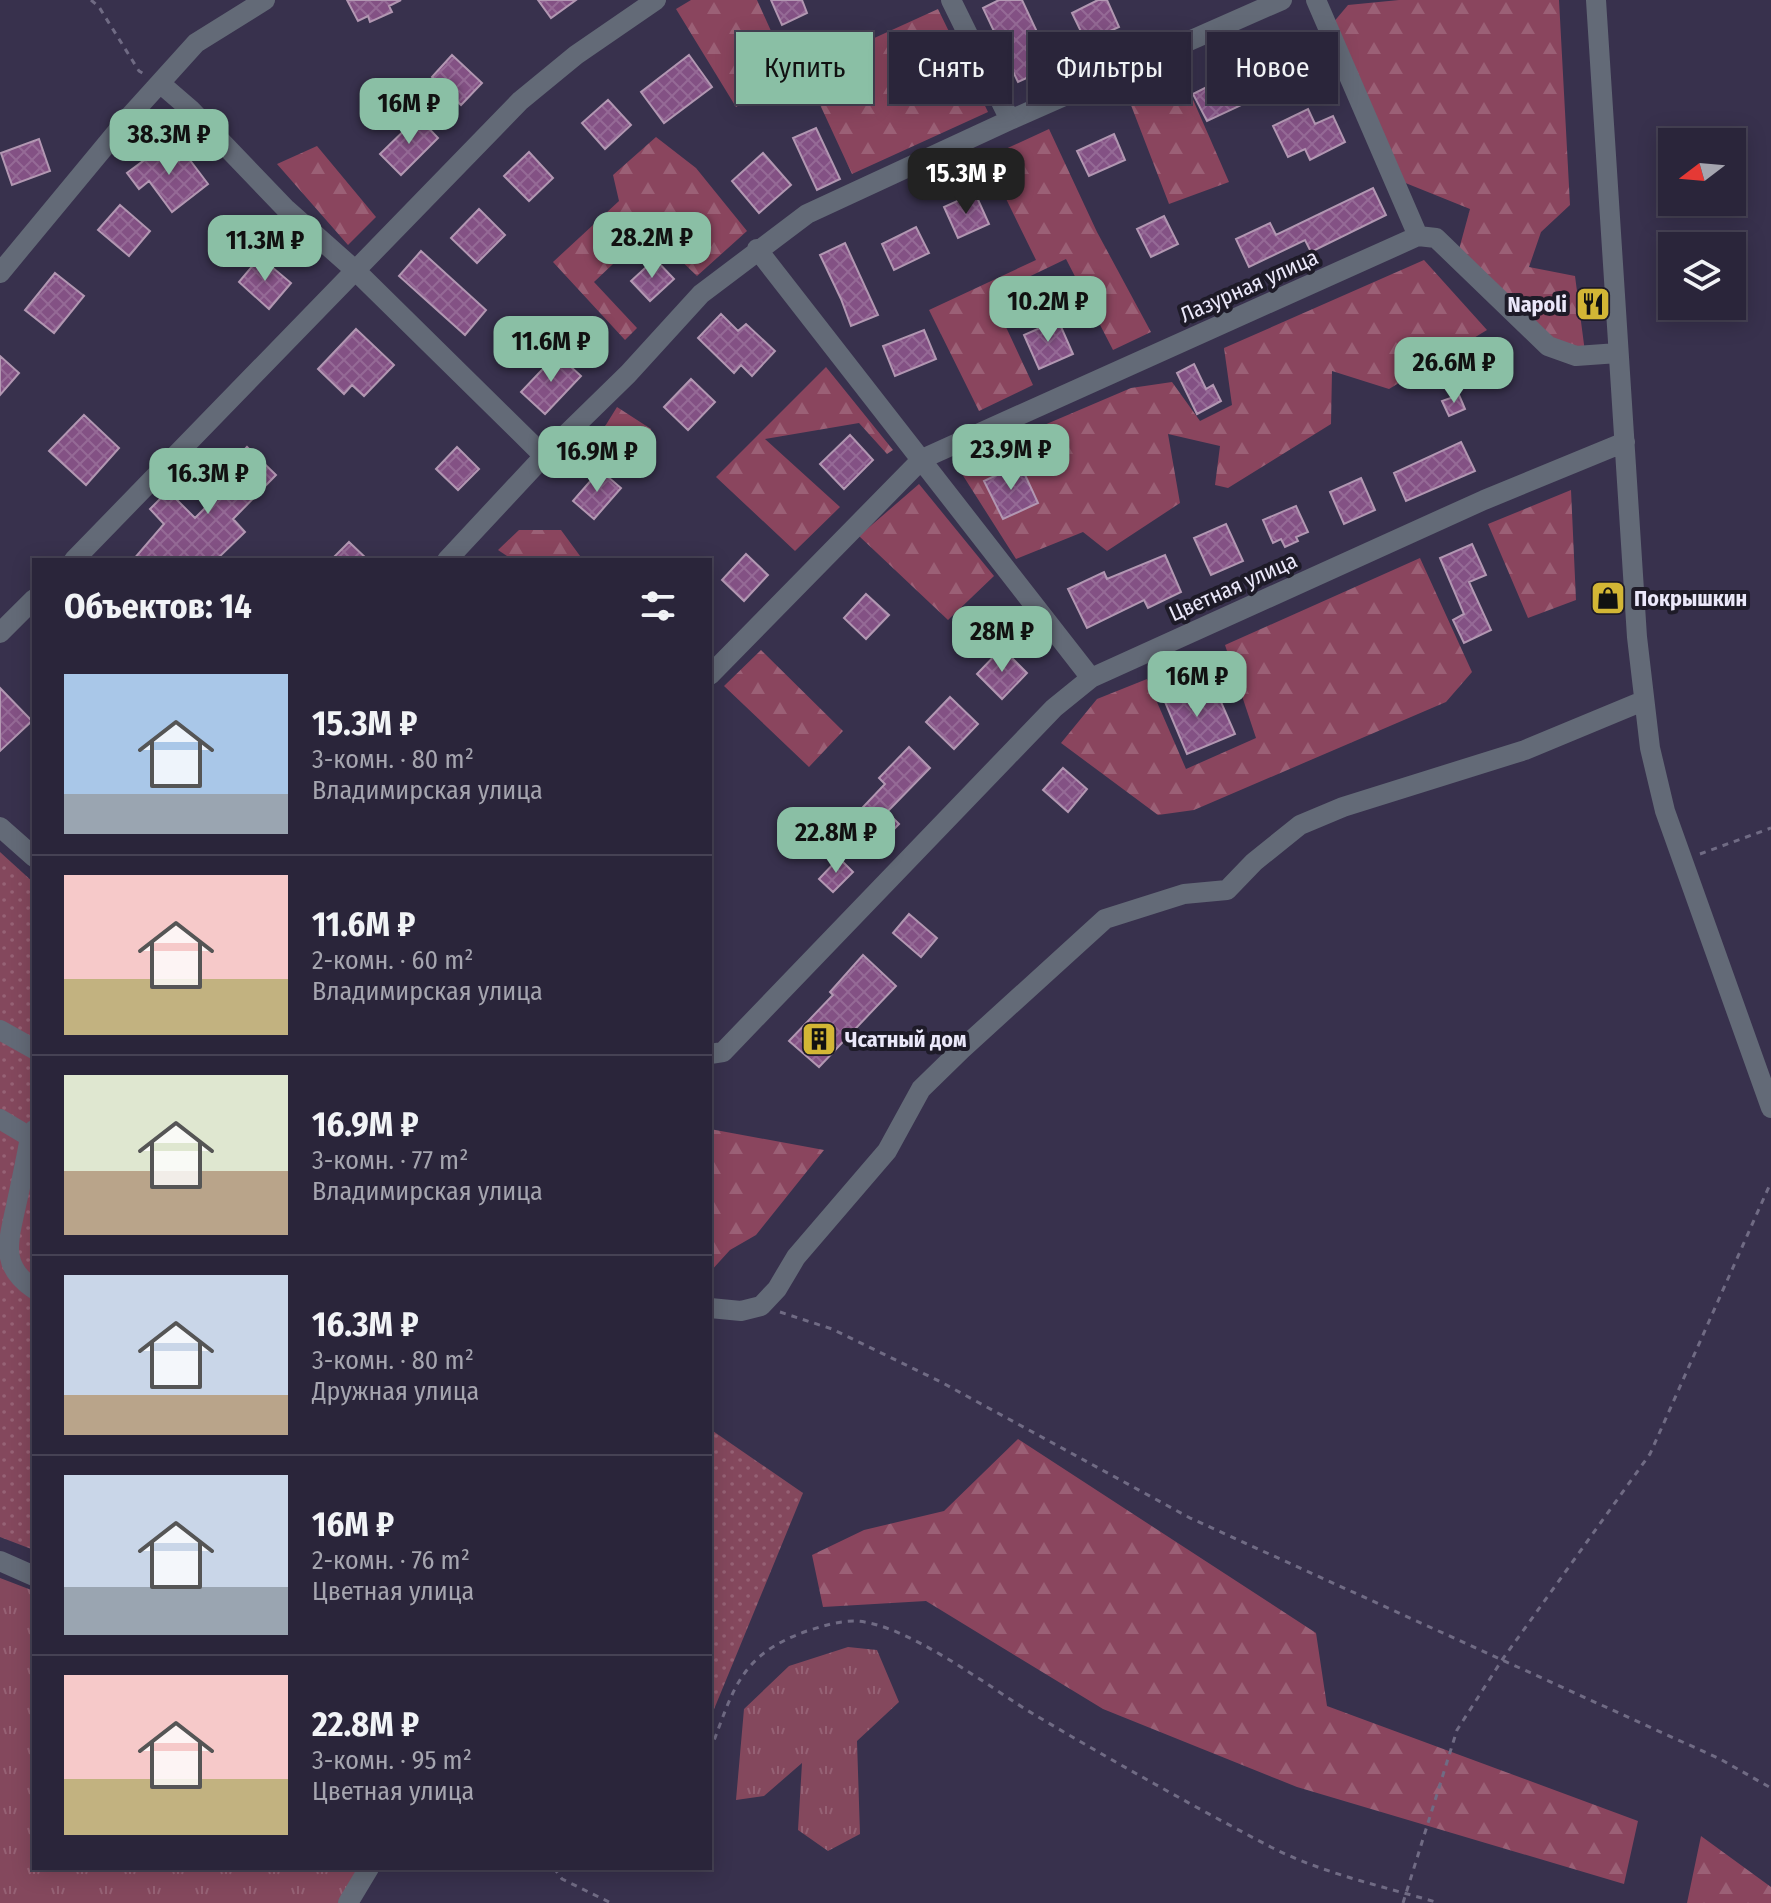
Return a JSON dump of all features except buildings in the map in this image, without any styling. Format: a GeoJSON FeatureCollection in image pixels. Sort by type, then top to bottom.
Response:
{"type":"FeatureCollection","features":[{"type":"Feature","properties":{"kind":"street"},"geometry":{"type":"LineString","coordinates":[[0,273],[130,116],[196,43],[265,0]]}},
{"type":"Feature","properties":{"kind":"street"},"geometry":{"type":"LineString","coordinates":[[76,558],[520,101],[576,55],[656,0]]}},
{"type":"Feature","properties":{"kind":"street"},"geometry":{"type":"LineString","coordinates":[[951,0],[1010,120]]}},
{"type":"Feature","properties":{"kind":"street"},"geometry":{"type":"LineString","coordinates":[[449,558],[544,456],[628,374],[701,294],[807,214],[1282,0]]}},
{"type":"Feature","properties":{"kind":"street"},"geometry":{"type":"LineString","coordinates":[[1316,0],[1418,236],[1436,238],[1548,346],[1576,356],[1618,353]]}},
{"type":"Feature","properties":{"kind":"street"},"geometry":{"type":"LineString","coordinates":[[1596,0],[1643,701],[1650,748],[1665,811],[1771,1108]]}},
{"type":"Feature","properties":{"kind":"street"},"geometry":{"type":"LineString","coordinates":[[161,84],[190,109],[285,208],[356,271],[544,456]]}},
{"type":"Feature","properties":{"kind":"street","name":"Лазурная улица"},"geometry":{"type":"LineString","coordinates":[[712,673],[922,459],[1418,236]]}},
{"type":"Feature","properties":{"kind":"street"},"geometry":{"type":"LineString","coordinates":[[757,249],[1091,678]]}},
{"type":"Feature","properties":{"kind":"street","name":"Цветная улица"},"geometry":{"type":"LineString","coordinates":[[712,1054],[723,1052],[1054,708],[1091,678],[1484,500],[1625,442]]}},
{"type":"Feature","properties":{"kind":"street"},"geometry":{"type":"LineString","coordinates":[[0,633],[32,601]]}},
{"type":"Feature","properties":{"kind":"street"},"geometry":{"type":"LineString","coordinates":[[712,1308],[741,1311],[761,1306],[777,1289],[796,1257],[887,1151],[921,1089],[1105,919],[1184,894],[1227,890],[1254,862],[1300,825],[1343,807],[1525,750],[1643,701]]}},
{"type":"Feature","properties":{"kind":"street"},"geometry":{"type":"LineString","coordinates":[[0,827],[32,855]]}},
{"type":"Feature","properties":{"kind":"street"},"geometry":{"type":"LineString","coordinates":[[0,1030],[32,1048]]}},
{"type":"Feature","properties":{"kind":"street"},"geometry":{"type":"LineString","coordinates":[[0,1119],[32,1134],[15,1211],[2,1244],[12,1272],[32,1288]]}},
{"type":"Feature","properties":{"kind":"street"},"geometry":{"type":"LineString","coordinates":[[0,1561],[32,1575]]}},
{"type":"Feature","properties":{"kind":"street"},"geometry":{"type":"LineString","coordinates":[[348,1903],[368,1870]]}},
{"type":"Feature","properties":{"kind":"path"},"geometry":{"type":"LineString","coordinates":[[91,0],[99,7],[139,71],[161,84]]}},
{"type":"Feature","properties":{"kind":"path"},"geometry":{"type":"LineString","coordinates":[[1682,861],[1771,828]]}},
{"type":"Feature","properties":{"kind":"path"},"geometry":{"type":"LineString","coordinates":[[1403,1903],[1457,1730],[1502,1660],[1650,1454],[1771,1182]]}},
{"type":"Feature","properties":{"kind":"path"},"geometry":{"type":"LineString","coordinates":[[761,1306],[832,1329],[941,1382],[1190,1518],[1720,1759],[1771,1788]]}},
{"type":"Feature","properties":{"kind":"path"},"geometry":{"type":"LineString","coordinates":[[712,1746],[735,1686],[744,1671],[764,1652],[790,1637],[830,1623],[872,1623],[941,1655],[1035,1715],[1270,1846],[1317,1866],[1439,1903]]}},
{"type":"Feature","properties":{"kind":"path"},"geometry":{"type":"LineString","coordinates":[[555,1870],[562,1879],[611,1903]]}},
{"type":"Feature","properties":{"kind":"green space"},"geometry":{"type":"Polygon","coordinates":[[[691,0],[757,0],[771,32],[736,32],[736,104],[741,104],[736,107],[676,9],[691,0]]]}},
{"type":"Feature","properties":{"kind":"green space"},"geometry":{"type":"Polygon","coordinates":[[[1399,0],[1559,0],[1570,205],[1541,232],[1529,267],[1575,276],[1585,352],[1546,343],[1458,253],[1470,209],[1403,182],[1332,24],[1348,5],[1399,0]]]}},
{"type":"Feature","properties":{"kind":"green space"},"geometry":{"type":"Polygon","coordinates":[[[938,9],[949,32],[889,32],[889,104],[984,104],[988,112],[852,174],[820,104],[873,104],[873,39],[938,9]]]}},
{"type":"Feature","properties":{"kind":"green space"},"geometry":{"type":"Polygon","coordinates":[[[1191,95],[1229,182],[1169,204],[1131,104],[1191,104],[1191,95]]]}},
{"type":"Feature","properties":{"kind":"green space"},"geometry":{"type":"Polygon","coordinates":[[[1049,129],[1097,232],[1151,332],[1113,350],[1066,259],[991,295],[1033,385],[979,411],[929,310],[1036,260],[986,158],[1049,129]]]}},
{"type":"Feature","properties":{"kind":"green space"},"geometry":{"type":"Polygon","coordinates":[[[656,137],[696,168],[747,231],[697,276],[649,230],[594,282],[637,328],[625,340],[553,262],[619,201],[613,175],[656,137]]]}},
{"type":"Feature","properties":{"kind":"green space"},"geometry":{"type":"Polygon","coordinates":[[[317,146],[376,217],[348,245],[277,164],[317,146]]]}},
{"type":"Feature","properties":{"kind":"green space"},"geometry":{"type":"Polygon","coordinates":[[[1424,260],[1487,330],[1389,389],[1332,371],[1331,424],[1228,488],[1215,485],[1220,446],[1168,434],[1180,503],[1107,551],[1083,532],[1016,559],[955,463],[1131,388],[1172,382],[1200,421],[1232,405],[1224,348],[1424,260]]]}},
{"type":"Feature","properties":{"kind":"green space"},"geometry":{"type":"Polygon","coordinates":[[[826,367],[893,450],[887,454],[859,423],[765,439],[840,507],[795,551],[716,477],[826,367]]]}},
{"type":"Feature","properties":{"kind":"green space"},"geometry":{"type":"Polygon","coordinates":[[[617,407],[651,429],[651,451],[639,477],[599,436],[617,407]]]}},
{"type":"Feature","properties":{"kind":"green space"},"geometry":{"type":"Polygon","coordinates":[[[919,484],[994,576],[948,620],[859,536],[919,484]]]}},
{"type":"Feature","properties":{"kind":"green space"},"geometry":{"type":"Polygon","coordinates":[[[1571,490],[1576,600],[1528,618],[1488,524],[1571,490]]]}},
{"type":"Feature","properties":{"kind":"green space"},"geometry":{"type":"Polygon","coordinates":[[[519,530],[561,530],[582,558],[510,558],[498,550],[519,530]]]}},
{"type":"Feature","properties":{"kind":"green space"},"geometry":{"type":"Polygon","coordinates":[[[1420,558],[1472,672],[1446,702],[1194,810],[1158,815],[1061,743],[1097,699],[1147,679],[1186,769],[1256,738],[1225,645],[1420,558]]]}},
{"type":"Feature","properties":{"kind":"green space"},"geometry":{"type":"Polygon","coordinates":[[[761,650],[843,731],[809,767],[724,686],[761,650]]]}},
{"type":"Feature","properties":{"kind":"green space"},"geometry":{"type":"Polygon","coordinates":[[[0,852],[32,881],[32,1549],[0,1537],[0,852]]]}},
{"type":"Feature","properties":{"kind":"green space"},"geometry":{"type":"Polygon","coordinates":[[[712,1129],[824,1150],[756,1235],[730,1250],[712,1270],[712,1129]]]}},
{"type":"Feature","properties":{"kind":"green space"},"geometry":{"type":"Polygon","coordinates":[[[712,1430],[803,1493],[712,1714],[712,1430]]]}},
{"type":"Feature","properties":{"kind":"green space"},"geometry":{"type":"Polygon","coordinates":[[[1018,1439],[1316,1633],[1327,1706],[1638,1821],[1624,1884],[1297,1787],[1103,1709],[926,1601],[823,1607],[812,1555],[864,1530],[944,1511],[1018,1439]]]}},
{"type":"Feature","properties":{"kind":"green space"},"geometry":{"type":"Polygon","coordinates":[[[0,1578],[32,1590],[32,1870],[365,1870],[348,1903],[0,1903],[0,1578]]]}},
{"type":"Feature","properties":{"kind":"green space"},"geometry":{"type":"Polygon","coordinates":[[[848,1647],[877,1650],[899,1702],[857,1741],[860,1834],[828,1851],[798,1830],[802,1763],[764,1796],[736,1800],[744,1709],[789,1666],[848,1647]]]}},
{"type":"Feature","properties":{"kind":"green space"},"geometry":{"type":"Polygon","coordinates":[[[1701,1836],[1771,1887],[1771,1903],[1687,1903],[1701,1836]]]}},
{"type":"Feature","properties":{"kind":"place","name":"Napoli"},"geometry":{"type":"Point","coordinates":[1593,304]}},
{"type":"Feature","properties":{"kind":"place","name":"Покрышкин"},"geometry":{"type":"Point","coordinates":[1608,598]}},
{"type":"Feature","properties":{"kind":"place","name":"Чсатный дом"},"geometry":{"type":"Point","coordinates":[819,1039]}}]}
